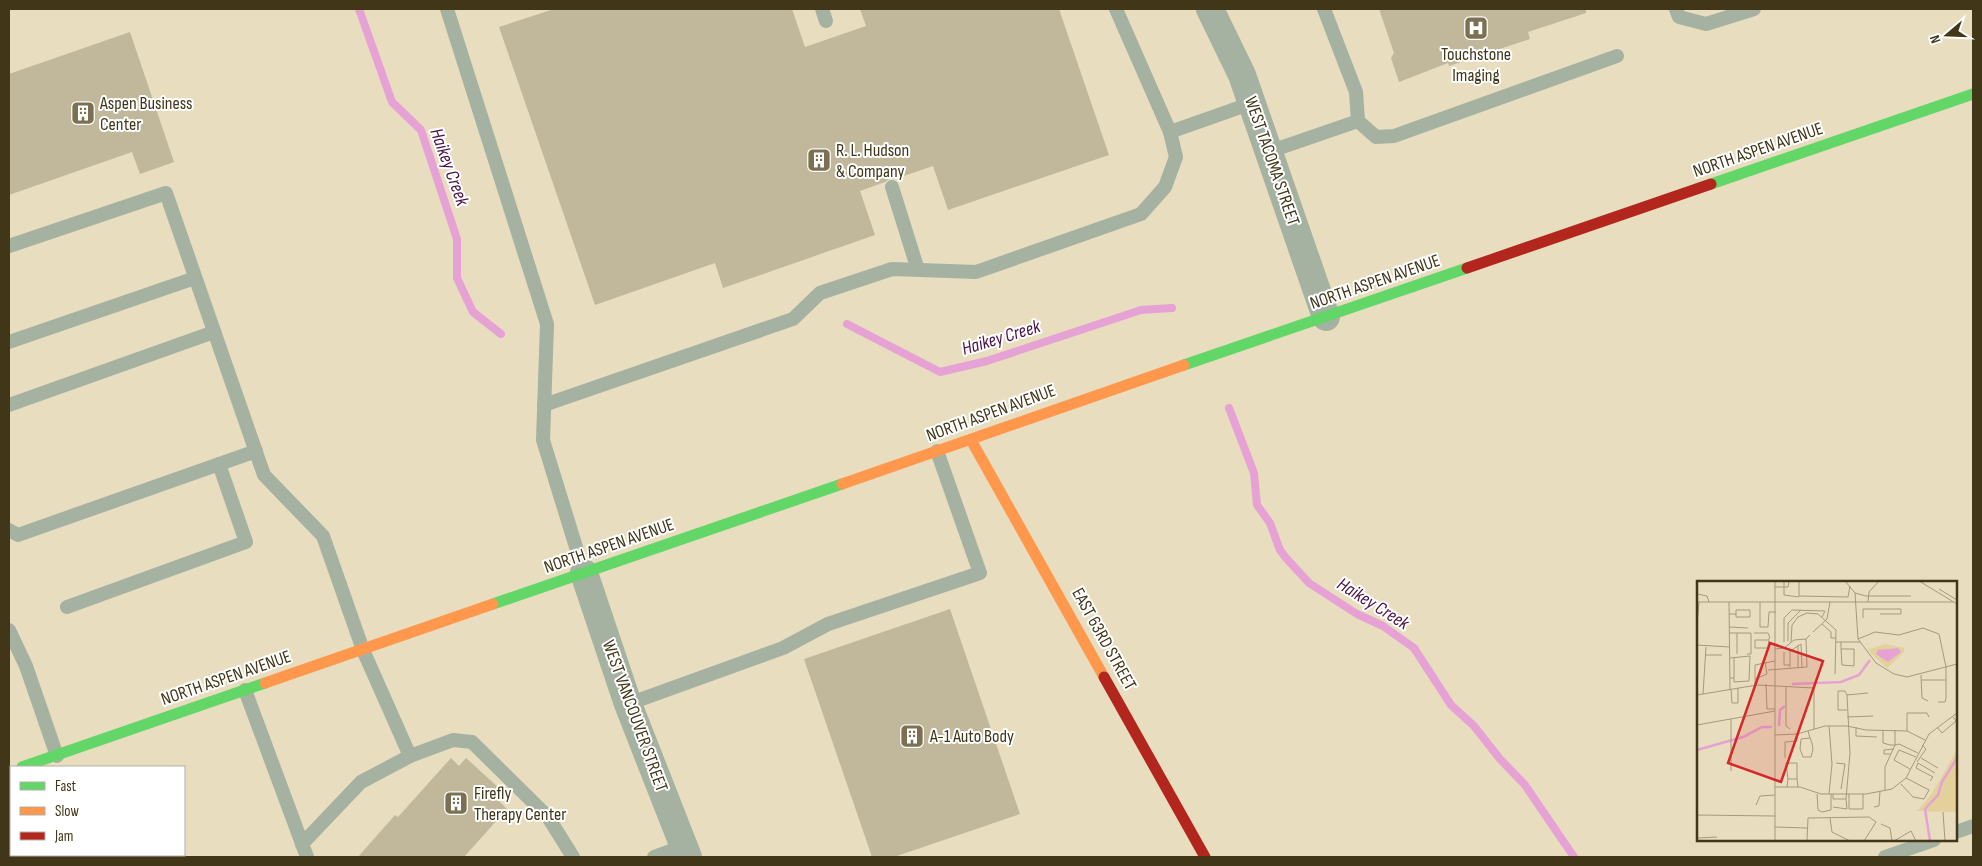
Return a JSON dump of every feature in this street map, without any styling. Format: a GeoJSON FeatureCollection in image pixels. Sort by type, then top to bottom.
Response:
{"type":"FeatureCollection","features":[{"type":"Feature","properties":{"kind":"main road","name":"NORTH ASPEN AVENUE"},"geometry":{"type":"LineString","coordinates":[[25,766],[938,452],[1111,389],[1326,318],[1973,94]]}},
{"type":"Feature","properties":{"kind":"main road","name":"EAST 63RD STREET"},"geometry":{"type":"LineString","coordinates":[[971,440],[1205,857]]}},
{"type":"Feature","properties":{"kind":"street","name":"WEST TACOMA STREET"},"geometry":{"type":"LineString","coordinates":[[1210,9],[1242,75],[1326,318]]}},
{"type":"Feature","properties":{"kind":"street","name":"WEST VANCOUVER STREET"},"geometry":{"type":"LineString","coordinates":[[584,573],[628,704],[686,851]]}},
{"type":"Feature","properties":{"kind":"lane"},"geometry":{"type":"LineString","coordinates":[[447,9],[547,324],[543,440],[584,573]]}},
{"type":"Feature","properties":{"kind":"lane"},"geometry":{"type":"LineString","coordinates":[[544,405],[793,319],[820,293],[892,269],[976,272],[1140,214],[1165,187],[1176,157],[1170,132],[1116,9]]}},
{"type":"Feature","properties":{"kind":"lane"},"geometry":{"type":"LineString","coordinates":[[1324,9],[1356,92],[1358,121],[1376,137],[1394,136],[1616,56]]}},
{"type":"Feature","properties":{"kind":"lane"},"geometry":{"type":"LineString","coordinates":[[1676,9],[1679,17],[1706,24],[1754,9]]}},
{"type":"Feature","properties":{"kind":"lane"},"geometry":{"type":"LineString","coordinates":[[1170,132],[1252,104]]}},
{"type":"Feature","properties":{"kind":"lane"},"geometry":{"type":"LineString","coordinates":[[1268,152],[1358,121]]}},
{"type":"Feature","properties":{"kind":"lane"},"geometry":{"type":"LineString","coordinates":[[892,187],[918,270]]}},
{"type":"Feature","properties":{"kind":"lane"},"geometry":{"type":"LineString","coordinates":[[9,246],[166,193],[264,475],[323,536],[363,650],[410,756]]}},
{"type":"Feature","properties":{"kind":"lane"},"geometry":{"type":"LineString","coordinates":[[9,342],[196,278]]}},
{"type":"Feature","properties":{"kind":"lane"},"geometry":{"type":"LineString","coordinates":[[9,406],[214,332]]}},
{"type":"Feature","properties":{"kind":"lane"},"geometry":{"type":"LineString","coordinates":[[9,530],[18,535],[256,451]]}},
{"type":"Feature","properties":{"kind":"lane"},"geometry":{"type":"LineString","coordinates":[[628,704],[784,648],[828,624],[980,573],[938,452]]}},
{"type":"Feature","properties":{"kind":"lane"},"geometry":{"type":"LineString","coordinates":[[67,607],[246,542],[219,464]]}},
{"type":"Feature","properties":{"kind":"lane"},"geometry":{"type":"LineString","coordinates":[[9,630],[26,666],[57,756]]}},
{"type":"Feature","properties":{"kind":"lane"},"geometry":{"type":"LineString","coordinates":[[245,690],[307,857]]}},
{"type":"Feature","properties":{"kind":"lane"},"geometry":{"type":"LineString","coordinates":[[302,844],[361,782],[410,756],[453,740],[472,742],[548,817],[573,857]]}},
{"type":"Feature","properties":{"kind":"lane"},"geometry":{"type":"LineString","coordinates":[[1957,832],[1973,826]]}},
{"type":"Feature","properties":{"kind":"lane"},"geometry":{"type":"LineString","coordinates":[[1885,857],[1931,841]]}},
{"type":"Feature","properties":{"kind":"lane"},"geometry":{"type":"LineString","coordinates":[[654,857],[686,851]]}},
{"type":"Feature","properties":{"kind":"building","name":"R. L. Hudson & Company"},"geometry":{"type":"Polygon","coordinates":[[[554,9],[792,9],[805,47],[866,26],[860,9],[1059,9],[1109,155],[948,210],[933,166],[895,179],[889,179],[860,191],[875,235],[723,288],[715,263],[595,305],[499,27],[554,9]]]}},
{"type":"Feature","properties":{"kind":"building"},"geometry":{"type":"Polygon","coordinates":[[[1379,9],[1586,9],[1586,13],[1528,32],[1530,39],[1449,66],[1448,63],[1399,82],[1391,58],[1394,53],[1379,9]]]}},
{"type":"Feature","properties":{"kind":"building","name":"Aspen Business Center"},"geometry":{"type":"Polygon","coordinates":[[[130,32],[174,162],[140,174],[132,152],[9,195],[9,74],[130,32]]]}},
{"type":"Feature","properties":{"kind":"building","name":"A-1 Auto Body"},"geometry":{"type":"Polygon","coordinates":[[[950,609],[1020,814],[894,857],[872,857],[804,659],[950,609]]]}},
{"type":"Feature","properties":{"kind":"building","name":"Firefly Therapy Center"},"geometry":{"type":"Polygon","coordinates":[[[451,758],[459,766],[466,758],[500,789],[494,796],[507,809],[464,857],[358,857],[395,815],[398,817],[451,758]]]}},
{"type":"Feature","properties":{"kind":"waterway","name":"Haikey Creek"},"geometry":{"type":"LineString","coordinates":[[359,9],[392,102],[421,130],[457,239],[457,278],[473,312],[501,334]]}},
{"type":"Feature","properties":{"kind":"waterway","name":"Haikey Creek"},"geometry":{"type":"LineString","coordinates":[[847,324],[940,372],[987,361],[1141,310],[1172,308]]}},
{"type":"Feature","properties":{"kind":"waterway","name":"Haikey Creek"},"geometry":{"type":"LineString","coordinates":[[1229,408],[1254,473],[1257,505],[1270,523],[1280,550],[1286,558],[1309,583],[1357,614],[1383,626],[1414,648],[1451,705],[1474,726],[1500,759],[1525,785],[1574,857]]}},
{"type":"Feature","properties":{"kind":"traffic: fast"},"geometry":{"type":"LineString","coordinates":[[1711,184],[1973,94]]}},
{"type":"Feature","properties":{"kind":"traffic: fast"},"geometry":{"type":"LineString","coordinates":[[1184,365],[1467,268]]}},
{"type":"Feature","properties":{"kind":"traffic: fast"},"geometry":{"type":"LineString","coordinates":[[493,604],[842,484]]}},
{"type":"Feature","properties":{"kind":"traffic: fast"},"geometry":{"type":"LineString","coordinates":[[25,766],[265,683]]}},
{"type":"Feature","properties":{"kind":"traffic: slow"},"geometry":{"type":"LineString","coordinates":[[842,484],[1184,365]]}},
{"type":"Feature","properties":{"kind":"traffic: slow"},"geometry":{"type":"LineString","coordinates":[[971,440],[1104,677]]}},
{"type":"Feature","properties":{"kind":"traffic: slow"},"geometry":{"type":"LineString","coordinates":[[265,683],[493,604]]}},
{"type":"Feature","properties":{"kind":"traffic: jam"},"geometry":{"type":"LineString","coordinates":[[1467,268],[1711,184]]}},
{"type":"Feature","properties":{"kind":"traffic: jam"},"geometry":{"type":"LineString","coordinates":[[1104,677],[1205,857]]}},
{"type":"Feature","properties":{"kind":"place","name":"Touchstone Imaging"},"geometry":{"type":"Point","coordinates":[1476,28]}},
{"type":"Feature","properties":{"kind":"place","name":"Aspen Business Center"},"geometry":{"type":"Point","coordinates":[83,113]}},
{"type":"Feature","properties":{"kind":"place","name":"R. L. Hudson & Company"},"geometry":{"type":"Point","coordinates":[819,160]}},
{"type":"Feature","properties":{"kind":"place","name":"A-1 Auto Body"},"geometry":{"type":"Point","coordinates":[912,736]}},
{"type":"Feature","properties":{"kind":"place","name":"Firefly Therapy Center"},"geometry":{"type":"Point","coordinates":[456,803]}}]}
